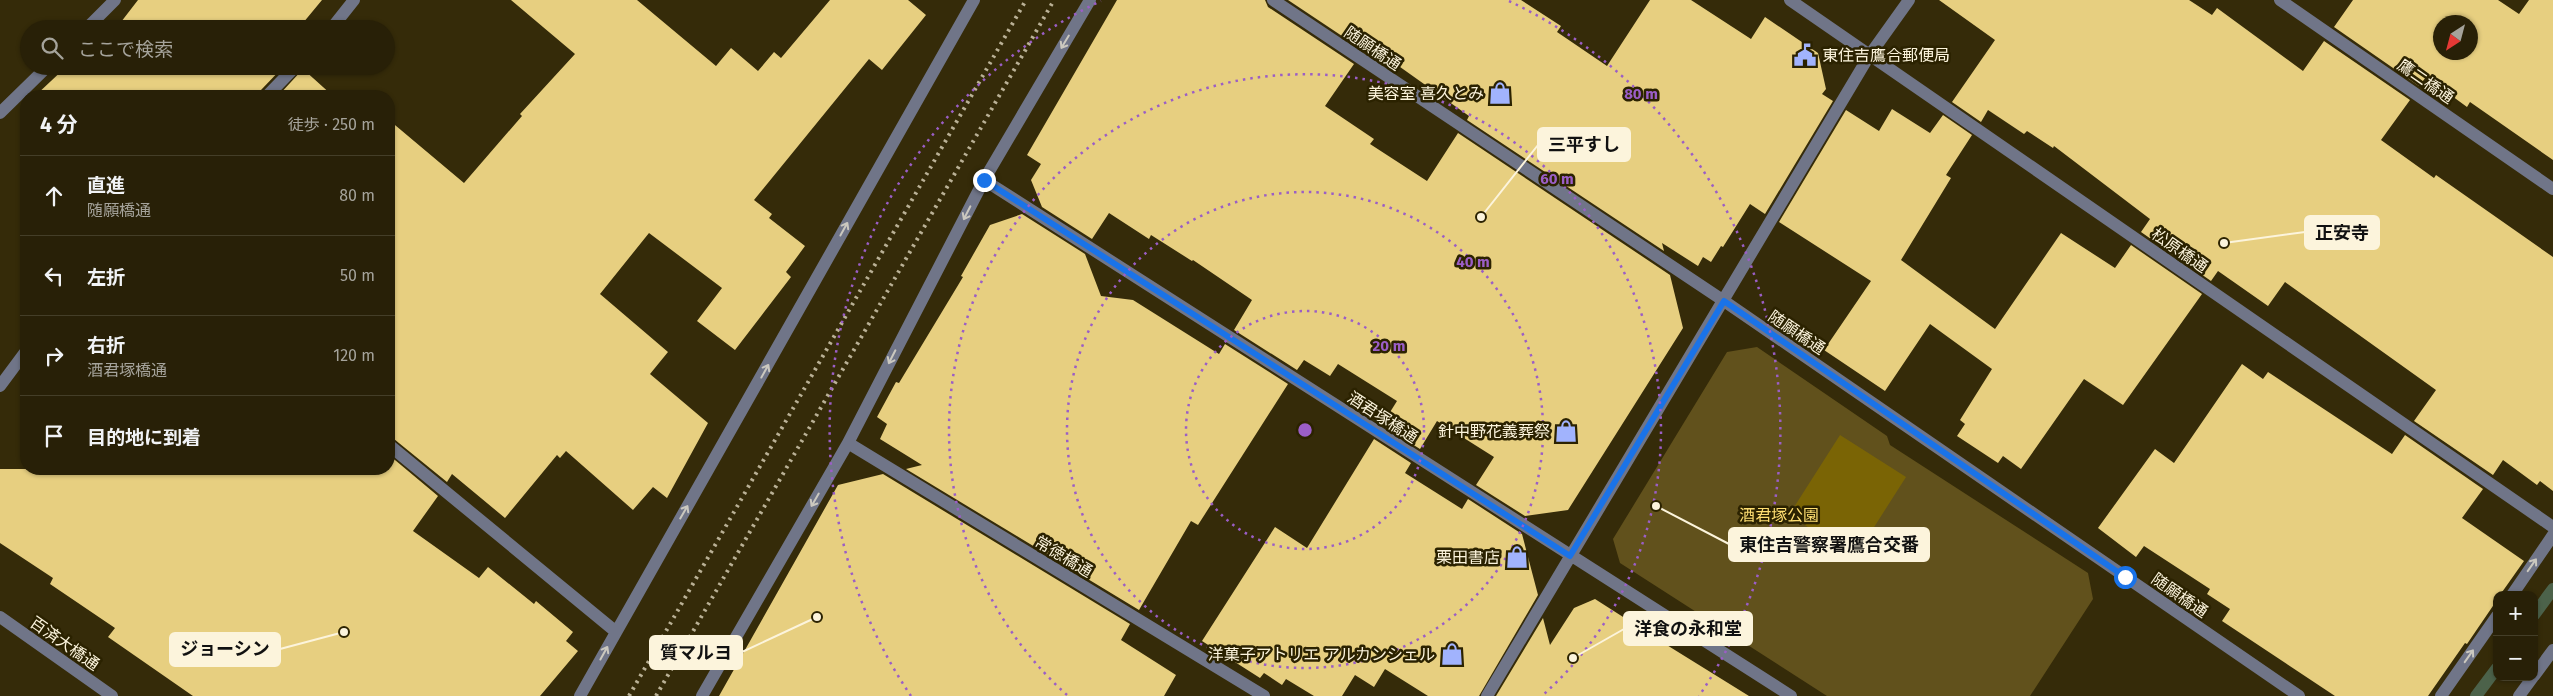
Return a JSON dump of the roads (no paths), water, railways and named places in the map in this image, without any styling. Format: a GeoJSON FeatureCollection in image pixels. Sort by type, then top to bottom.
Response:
{"type":"FeatureCollection","features":[{"type":"Feature","properties":{"kind":"street"},"geometry":{"type":"LineString","coordinates":[[95,20],[115,0]]}},
{"type":"Feature","properties":{"kind":"street"},"geometry":{"type":"LineString","coordinates":[[338,20],[354,0]]}},
{"type":"Feature","properties":{"kind":"street"},"geometry":{"type":"LineString","coordinates":[[580,696],[974,0]]}},
{"type":"Feature","properties":{"kind":"street"},"geometry":{"type":"LineString","coordinates":[[702,696],[848,443],[984,180],[1090,0]]}},
{"type":"Feature","properties":{"kind":"street","name":"随願橋通"},"geometry":{"type":"LineString","coordinates":[[1273,0],[1724,301],[2299,696]]}},
{"type":"Feature","properties":{"kind":"street","name":"松原橋通"},"geometry":{"type":"LineString","coordinates":[[1790,0],[2553,527]]}},
{"type":"Feature","properties":{"kind":"street"},"geometry":{"type":"LineString","coordinates":[[1487,696],[1869,56],[1909,0]]}},
{"type":"Feature","properties":{"kind":"street","name":"鷹二橋通"},"geometry":{"type":"LineString","coordinates":[[2280,0],[2553,189]]}},
{"type":"Feature","properties":{"kind":"street"},"geometry":{"type":"LineString","coordinates":[[23,90],[39,75]]}},
{"type":"Feature","properties":{"kind":"street"},"geometry":{"type":"LineString","coordinates":[[273,90],[287,75]]}},
{"type":"Feature","properties":{"kind":"street"},"geometry":{"type":"LineString","coordinates":[[0,113],[20,93]]}},
{"type":"Feature","properties":{"kind":"street","name":"酒君塚橋通"},"geometry":{"type":"LineString","coordinates":[[984,180],[1791,696]]}},
{"type":"Feature","properties":{"kind":"street"},"geometry":{"type":"LineString","coordinates":[[0,386],[20,358]]}},
{"type":"Feature","properties":{"kind":"street","name":"常徳橋通"},"geometry":{"type":"LineString","coordinates":[[848,443],[1264,696]]}},
{"type":"Feature","properties":{"kind":"street"},"geometry":{"type":"LineString","coordinates":[[395,449],[616,632]]}},
{"type":"Feature","properties":{"kind":"street"},"geometry":{"type":"LineString","coordinates":[[2515,591],[2553,535]]}},
{"type":"Feature","properties":{"kind":"street","name":"百済大橋通"},"geometry":{"type":"LineString","coordinates":[[0,617],[112,696]]}},
{"type":"Feature","properties":{"kind":"street"},"geometry":{"type":"LineString","coordinates":[[2441,696],[2493,622]]}},
{"type":"Feature","properties":{"kind":"street"},"geometry":{"type":"LineString","coordinates":[[2538,671],[2553,650]]}},
{"type":"Feature","properties":{"kind":"street"},"geometry":{"type":"LineString","coordinates":[[2520,696],[2530,681]]}},
{"type":"Feature","properties":{"kind":"waterway"},"geometry":{"type":"LineString","coordinates":[[2538,610],[2553,589]]}},
{"type":"Feature","properties":{"kind":"waterway"},"geometry":{"type":"LineString","coordinates":[[2476,696],[2493,673]]}},
{"type":"Feature","properties":{"kind":"railway"},"geometry":{"type":"LineString","coordinates":[[629,696],[1026,0]]}},
{"type":"Feature","properties":{"kind":"railway"},"geometry":{"type":"LineString","coordinates":[[656,696],[1054,0]]}},
{"type":"Feature","properties":{"kind":"place","name":"東住吉鷹合郵便局"},"geometry":{"type":"Point","coordinates":[1805,55]}},
{"type":"Feature","properties":{"kind":"place","name":"美容室 喜久とみ"},"geometry":{"type":"Point","coordinates":[1500,93]}},
{"type":"Feature","properties":{"kind":"place","name":"三平すし"},"geometry":{"type":"Point","coordinates":[1481,217]}},
{"type":"Feature","properties":{"kind":"place","name":"正安寺"},"geometry":{"type":"Point","coordinates":[2224,243]}},
{"type":"Feature","properties":{"kind":"place","name":"針中野花義葬祭"},"geometry":{"type":"Point","coordinates":[1566,431]}},
{"type":"Feature","properties":{"kind":"place","name":"東住吉警察署鷹合交番"},"geometry":{"type":"Point","coordinates":[1656,506]}},
{"type":"Feature","properties":{"kind":"place","name":"栗田書店"},"geometry":{"type":"Point","coordinates":[1517,557]}},
{"type":"Feature","properties":{"kind":"place","name":"質マルヨ"},"geometry":{"type":"Point","coordinates":[817,617]}},
{"type":"Feature","properties":{"kind":"place","name":"ジョーシン"},"geometry":{"type":"Point","coordinates":[344,632]}},
{"type":"Feature","properties":{"kind":"place","name":"洋菓子アトリエ アルカンシェル"},"geometry":{"type":"Point","coordinates":[1452,654]}},
{"type":"Feature","properties":{"kind":"place","name":"洋食の永和堂"},"geometry":{"type":"Point","coordinates":[1573,658]}},
{"type":"Feature","properties":{"kind":"park label","name":"酒君塚公園"},"geometry":{"type":"Point","coordinates":[1779,515]}}]}
